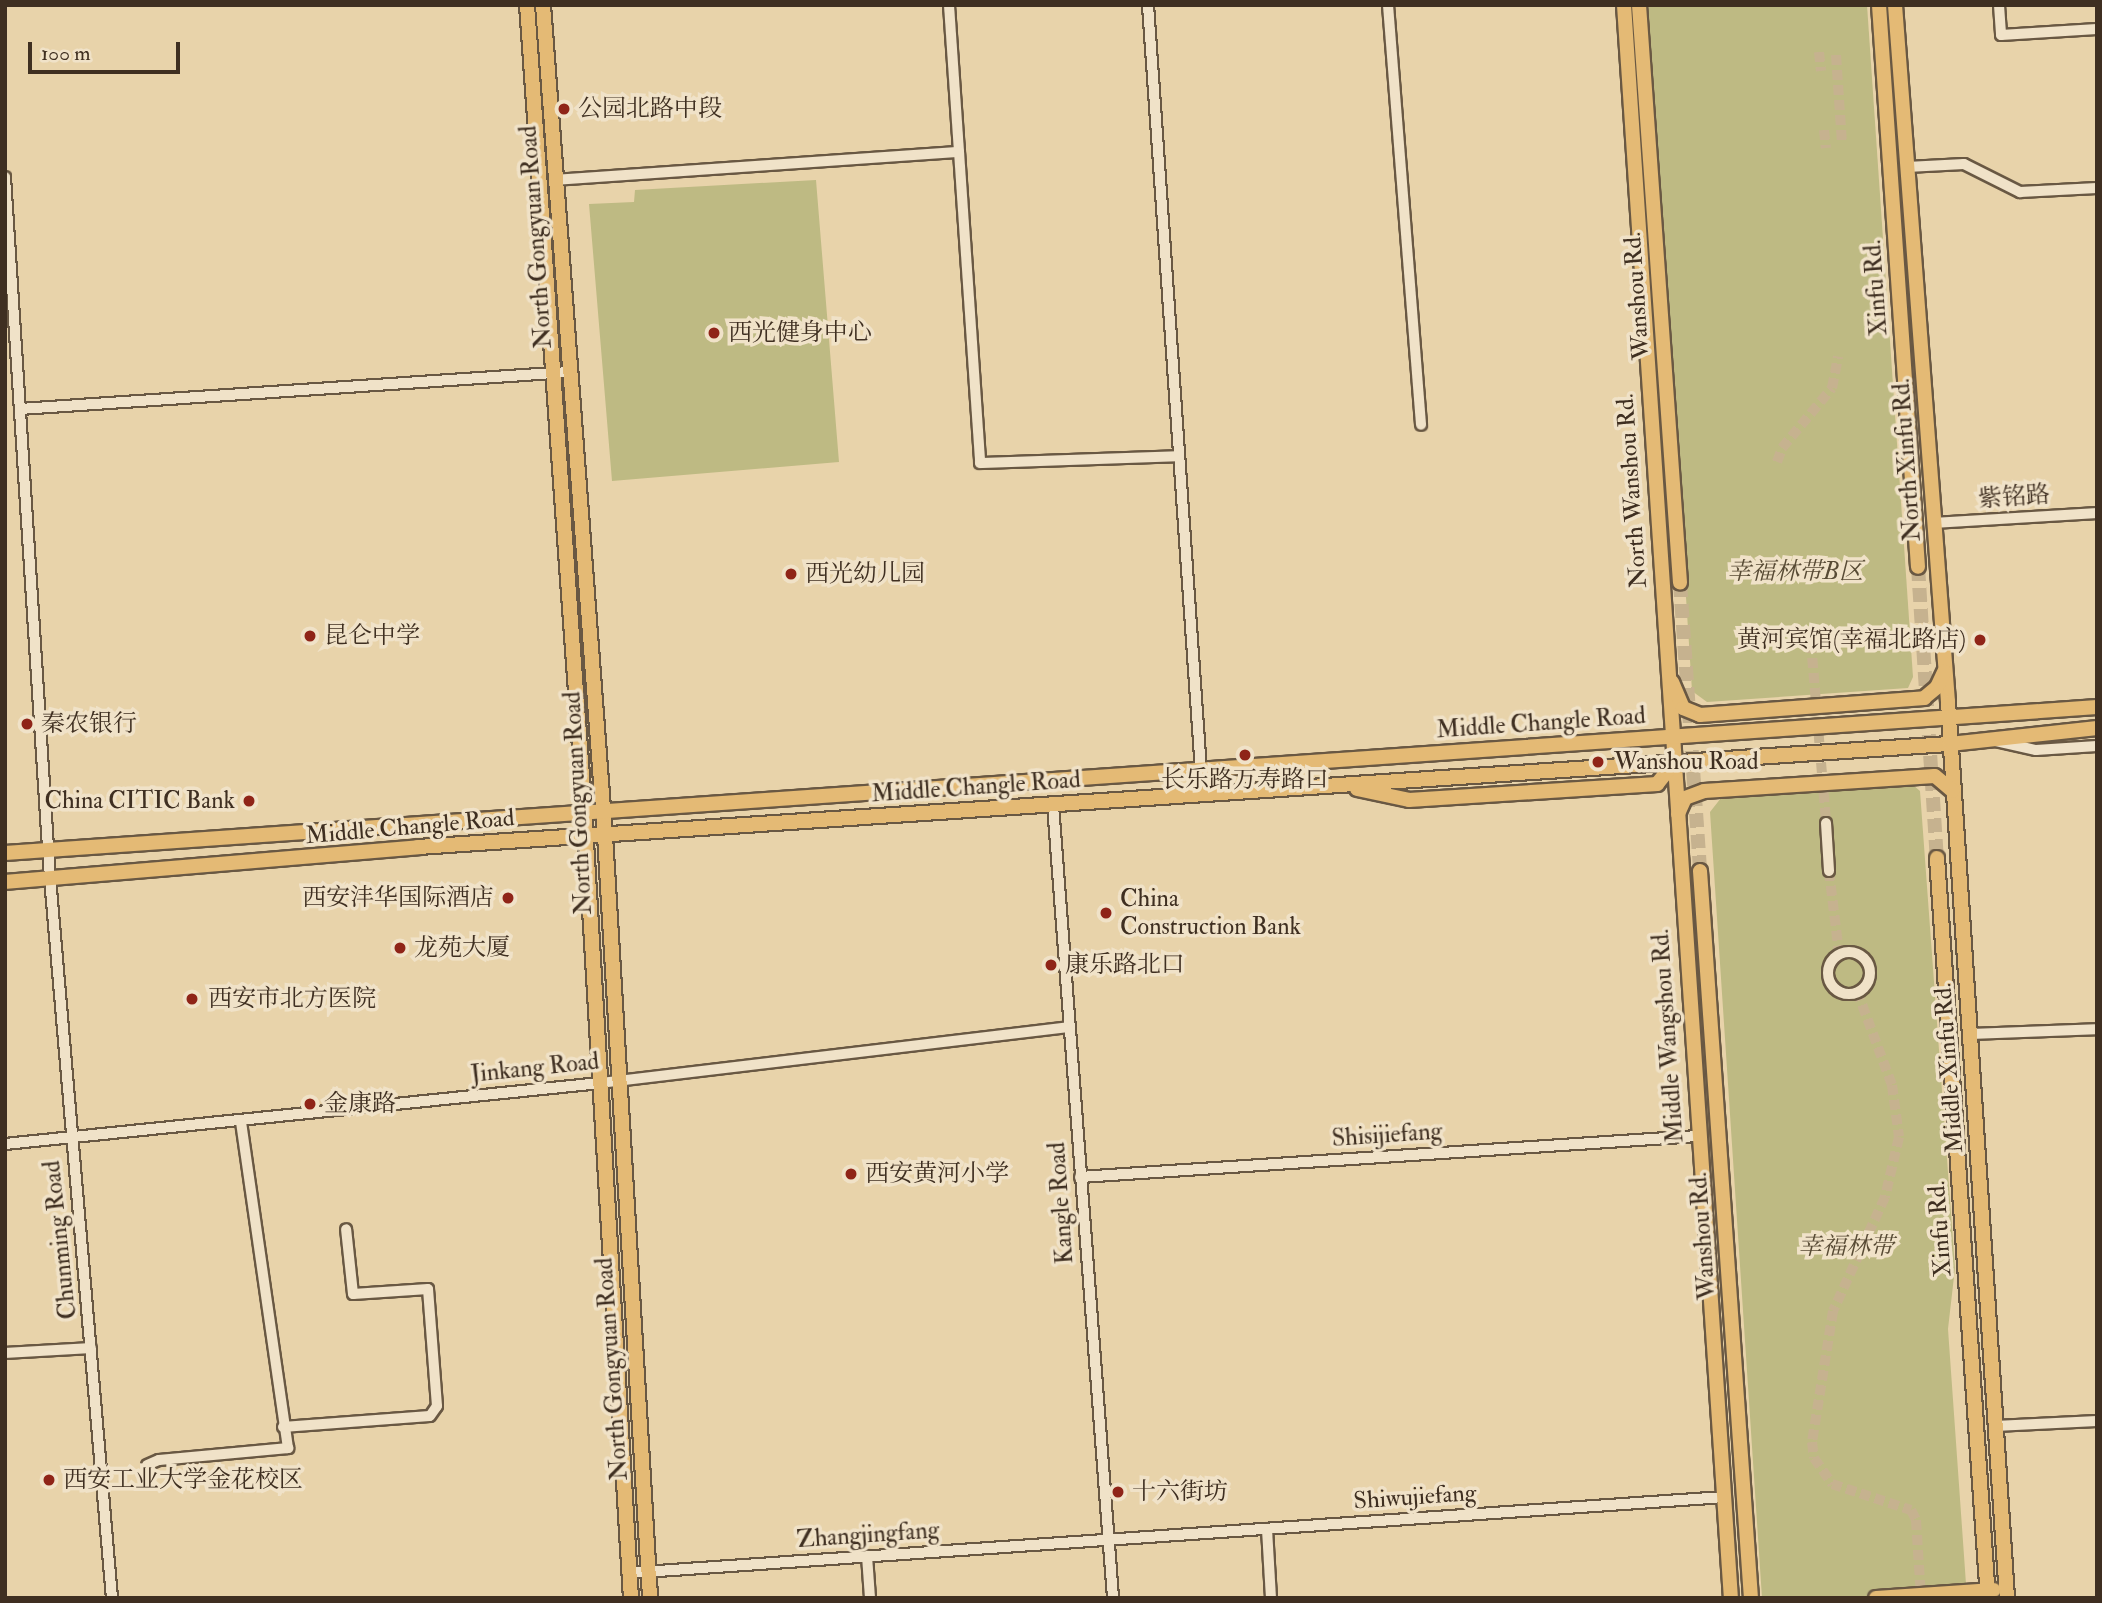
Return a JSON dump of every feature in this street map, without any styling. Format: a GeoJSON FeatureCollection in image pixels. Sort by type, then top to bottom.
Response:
{"type":"FeatureCollection","features":[{"type":"Feature","properties":{"kind":"main road","name":"North Gongyuan Road"},"geometry":{"type":"LineString","coordinates":[[527,5],[585,836],[631,1598]]}},
{"type":"Feature","properties":{"kind":"main road","name":"North Gongyuan Road"},"geometry":{"type":"LineString","coordinates":[[543,5],[605,835],[617,1080],[650,1598]]}},
{"type":"Feature","properties":{"kind":"main road","name":"North Wanshou Rd."},"geometry":{"type":"LineString","coordinates":[[1624,5],[1673,764]]}},
{"type":"Feature","properties":{"kind":"main road","name":"Wanshou Rd."},"geometry":{"type":"LineString","coordinates":[[1639,5],[1680,583]]}},
{"type":"Feature","properties":{"kind":"main road","name":"Xinfu Rd."},"geometry":{"type":"LineString","coordinates":[[1879,5],[1917,567]]}},
{"type":"Feature","properties":{"kind":"main road","name":"North Xinfu Rd."},"geometry":{"type":"LineString","coordinates":[[1895,5],[1950,744]]}},
{"type":"Feature","properties":{"kind":"main road"},"geometry":{"type":"LineString","coordinates":[[1666,664],[1684,708],[1700,715],[1924,698],[1937,687],[1945,666]]}},
{"type":"Feature","properties":{"kind":"main road","name":"Middle Changle Road"},"geometry":{"type":"LineString","coordinates":[[5,853],[2097,707]]}},
{"type":"Feature","properties":{"kind":"main road","name":"Middle Changle Road"},"geometry":{"type":"LineString","coordinates":[[5,882],[585,836],[1950,744],[2097,728]]}},
{"type":"Feature","properties":{"kind":"main road","name":"Middle Xinfu Rd."},"geometry":{"type":"LineString","coordinates":[[1950,744],[2006,1594]]}},
{"type":"Feature","properties":{"kind":"main road"},"geometry":{"type":"LineString","coordinates":[[1274,764],[1276,790]]}},
{"type":"Feature","properties":{"kind":"main road","name":"Middle Wangshou Rd."},"geometry":{"type":"LineString","coordinates":[[1673,764],[1731,1598]]}},
{"type":"Feature","properties":{"kind":"main road"},"geometry":{"type":"LineString","coordinates":[[1676,820],[1685,798],[1704,791],[1935,776],[1954,792]]}},
{"type":"Feature","properties":{"kind":"main road","name":"Xinfu Rd."},"geometry":{"type":"LineString","coordinates":[[1937,858],[1987,1594]]}},
{"type":"Feature","properties":{"kind":"main road","name":"Wanshou Rd."},"geometry":{"type":"LineString","coordinates":[[1700,872],[1751,1598]]}},
{"type":"Feature","properties":{"kind":"main road"},"geometry":{"type":"LineString","coordinates":[[1716,1394],[1728,1277]]}},
{"type":"Feature","properties":{"kind":"main road"},"geometry":{"type":"LineString","coordinates":[[1876,1598],[2006,1594]]}},
{"type":"Feature","properties":{"kind":"street"},"geometry":{"type":"LineString","coordinates":[[949,5],[980,463],[1179,456]]}},
{"type":"Feature","properties":{"kind":"street"},"geometry":{"type":"LineString","coordinates":[[1148,5],[1201,771]]}},
{"type":"Feature","properties":{"kind":"street"},"geometry":{"type":"LineString","coordinates":[[1388,5],[1420,425]]}},
{"type":"Feature","properties":{"kind":"street"},"geometry":{"type":"LineString","coordinates":[[1999,5],[2001,35],[2097,29]]}},
{"type":"Feature","properties":{"kind":"street"},"geometry":{"type":"LineString","coordinates":[[555,180],[959,152]]}},
{"type":"Feature","properties":{"kind":"street"},"geometry":{"type":"LineString","coordinates":[[1907,167],[1964,164],[2020,192],[2097,188]]}},
{"type":"Feature","properties":{"kind":"street","name":"Chunming Road"},"geometry":{"type":"LineString","coordinates":[[5,177],[10,328],[20,408],[50,878],[113,1598]]}},
{"type":"Feature","properties":{"kind":"street"},"geometry":{"type":"LineString","coordinates":[[20,408],[569,372]]}},
{"type":"Feature","properties":{"kind":"street","name":"紫铭路"},"geometry":{"type":"LineString","coordinates":[[1934,523],[2097,513]]}},
{"type":"Feature","properties":{"kind":"street"},"geometry":{"type":"LineString","coordinates":[[1990,740],[2036,750],[2097,746]]}},
{"type":"Feature","properties":{"kind":"street","name":"Kangle Road"},"geometry":{"type":"LineString","coordinates":[[1053,805],[1113,1598]]}},
{"type":"Feature","properties":{"kind":"street"},"geometry":{"type":"LineString","coordinates":[[1826,823],[1829,871]]}},
{"type":"Feature","properties":{"kind":"street","name":"Jinkang Road"},"geometry":{"type":"LineString","coordinates":[[5,1144],[71,1140],[600,1083],[1070,1027]]}},
{"type":"Feature","properties":{"kind":"street"},"geometry":{"type":"LineString","coordinates":[[1969,1034],[2097,1029]]}},
{"type":"Feature","properties":{"kind":"street"},"geometry":{"type":"LineString","coordinates":[[147,1465],[159,1460],[288,1448],[241,1122]]}},
{"type":"Feature","properties":{"kind":"street","name":"Shisijiefang"},"geometry":{"type":"LineString","coordinates":[[1080,1177],[1697,1136]]}},
{"type":"Feature","properties":{"kind":"street"},"geometry":{"type":"LineString","coordinates":[[283,1427],[430,1416],[437,1406],[428,1290],[353,1294],[346,1229]]}},
{"type":"Feature","properties":{"kind":"street"},"geometry":{"type":"LineString","coordinates":[[5,1353],[91,1348]]}},
{"type":"Feature","properties":{"kind":"street"},"geometry":{"type":"LineString","coordinates":[[1995,1426],[2097,1420]]}},
{"type":"Feature","properties":{"kind":"street","name":"Shiwujiefang"},"geometry":{"type":"LineString","coordinates":[[1109,1540],[1723,1497]]}},
{"type":"Feature","properties":{"kind":"street"},"geometry":{"type":"LineString","coordinates":[[1266,1529],[1271,1598]]}},
{"type":"Feature","properties":{"kind":"street","name":"Zhangjingfang"},"geometry":{"type":"LineString","coordinates":[[629,1573],[1109,1540]]}},
{"type":"Feature","properties":{"kind":"street"},"geometry":{"type":"LineString","coordinates":[[867,1556],[870,1598]]}},
{"type":"Feature","properties":{"kind":"green space","name":"幸福林带B区"},"geometry":{"type":"Polygon","coordinates":[[[1648,5],[1867,5],[1913,677],[1908,688],[1707,702],[1692,691],[1648,5]]]}},
{"type":"Feature","properties":{"kind":"green space","name":"西光健身中心"},"geometry":{"type":"Polygon","coordinates":[[[816,180],[839,462],[612,481],[589,204],[634,202],[635,190],[816,180]]]}},
{"type":"Feature","properties":{"kind":"green space","name":"幸福林带"},"geometry":{"type":"Polygon","coordinates":[[[1913,785],[1920,791],[1955,1268],[1948,1329],[1967,1598],[1762,1598],[1710,812],[1721,798],[1913,785]]]}},
{"type":"Feature","properties":{"kind":"tunnel"},"geometry":{"type":"LineString","coordinates":[[1819,52],[1821,71]]}},
{"type":"Feature","properties":{"kind":"tunnel"},"geometry":{"type":"LineString","coordinates":[[1836,55],[1842,142]]}},
{"type":"Feature","properties":{"kind":"tunnel"},"geometry":{"type":"LineString","coordinates":[[1824,130],[1826,148]]}},
{"type":"Feature","properties":{"kind":"tunnel"},"geometry":{"type":"LineString","coordinates":[[1777,462],[1782,448],[1832,388],[1838,357]]}},
{"type":"Feature","properties":{"kind":"tunnel"},"geometry":{"type":"LineString","coordinates":[[1918,567],[1937,858]]}},
{"type":"Feature","properties":{"kind":"tunnel"},"geometry":{"type":"LineString","coordinates":[[1680,583],[1700,871]]}},
{"type":"Feature","properties":{"kind":"tunnel"},"geometry":{"type":"LineString","coordinates":[[1811,643],[1826,823]]}},
{"type":"Feature","properties":{"kind":"tunnel"},"geometry":{"type":"LineString","coordinates":[[1829,871],[1839,954]]}},
{"type":"Feature","properties":{"kind":"tunnel"},"geometry":{"type":"LineString","coordinates":[[1857,991],[1892,1085],[1899,1137],[1885,1197],[1833,1311],[1812,1442],[1814,1458],[1832,1484],[1911,1510],[1916,1520],[1921,1598]]}},
{"type":"Feature","properties":{"kind":"place","name":"公园北路中段"},"geometry":{"type":"Point","coordinates":[564,109]}},
{"type":"Feature","properties":{"kind":"place","name":"西光健身中心"},"geometry":{"type":"Point","coordinates":[714,333]}},
{"type":"Feature","properties":{"kind":"place","name":"西光幼儿园"},"geometry":{"type":"Point","coordinates":[791,574]}},
{"type":"Feature","properties":{"kind":"place","name":"昆仑中学"},"geometry":{"type":"Point","coordinates":[310,636]}},
{"type":"Feature","properties":{"kind":"place","name":"黄河宾馆(幸福北路店)"},"geometry":{"type":"Point","coordinates":[1980,640]}},
{"type":"Feature","properties":{"kind":"place","name":"秦农银行"},"geometry":{"type":"Point","coordinates":[27,724]}},
{"type":"Feature","properties":{"kind":"place","name":"长乐路万寿路口"},"geometry":{"type":"Point","coordinates":[1245,755]}},
{"type":"Feature","properties":{"kind":"place","name":"Wanshou Road"},"geometry":{"type":"Point","coordinates":[1598,762]}},
{"type":"Feature","properties":{"kind":"place","name":"China CITIC Bank"},"geometry":{"type":"Point","coordinates":[249,801]}},
{"type":"Feature","properties":{"kind":"place","name":"西安沣华国际酒店"},"geometry":{"type":"Point","coordinates":[508,898]}},
{"type":"Feature","properties":{"kind":"place","name":"China Construction Bank"},"geometry":{"type":"Point","coordinates":[1106,913]}},
{"type":"Feature","properties":{"kind":"place","name":"龙苑大厦"},"geometry":{"type":"Point","coordinates":[400,948]}},
{"type":"Feature","properties":{"kind":"place","name":"康乐路北口"},"geometry":{"type":"Point","coordinates":[1051,965]}},
{"type":"Feature","properties":{"kind":"place","name":"西安市北方医院"},"geometry":{"type":"Point","coordinates":[192,999]}},
{"type":"Feature","properties":{"kind":"place","name":"金康路"},"geometry":{"type":"Point","coordinates":[310,1104]}},
{"type":"Feature","properties":{"kind":"place","name":"西安黄河小学"},"geometry":{"type":"Point","coordinates":[851,1174]}},
{"type":"Feature","properties":{"kind":"place","name":"西安工业大学金花校区"},"geometry":{"type":"Point","coordinates":[49,1480]}},
{"type":"Feature","properties":{"kind":"place","name":"十六街坊"},"geometry":{"type":"Point","coordinates":[1118,1492]}}]}
